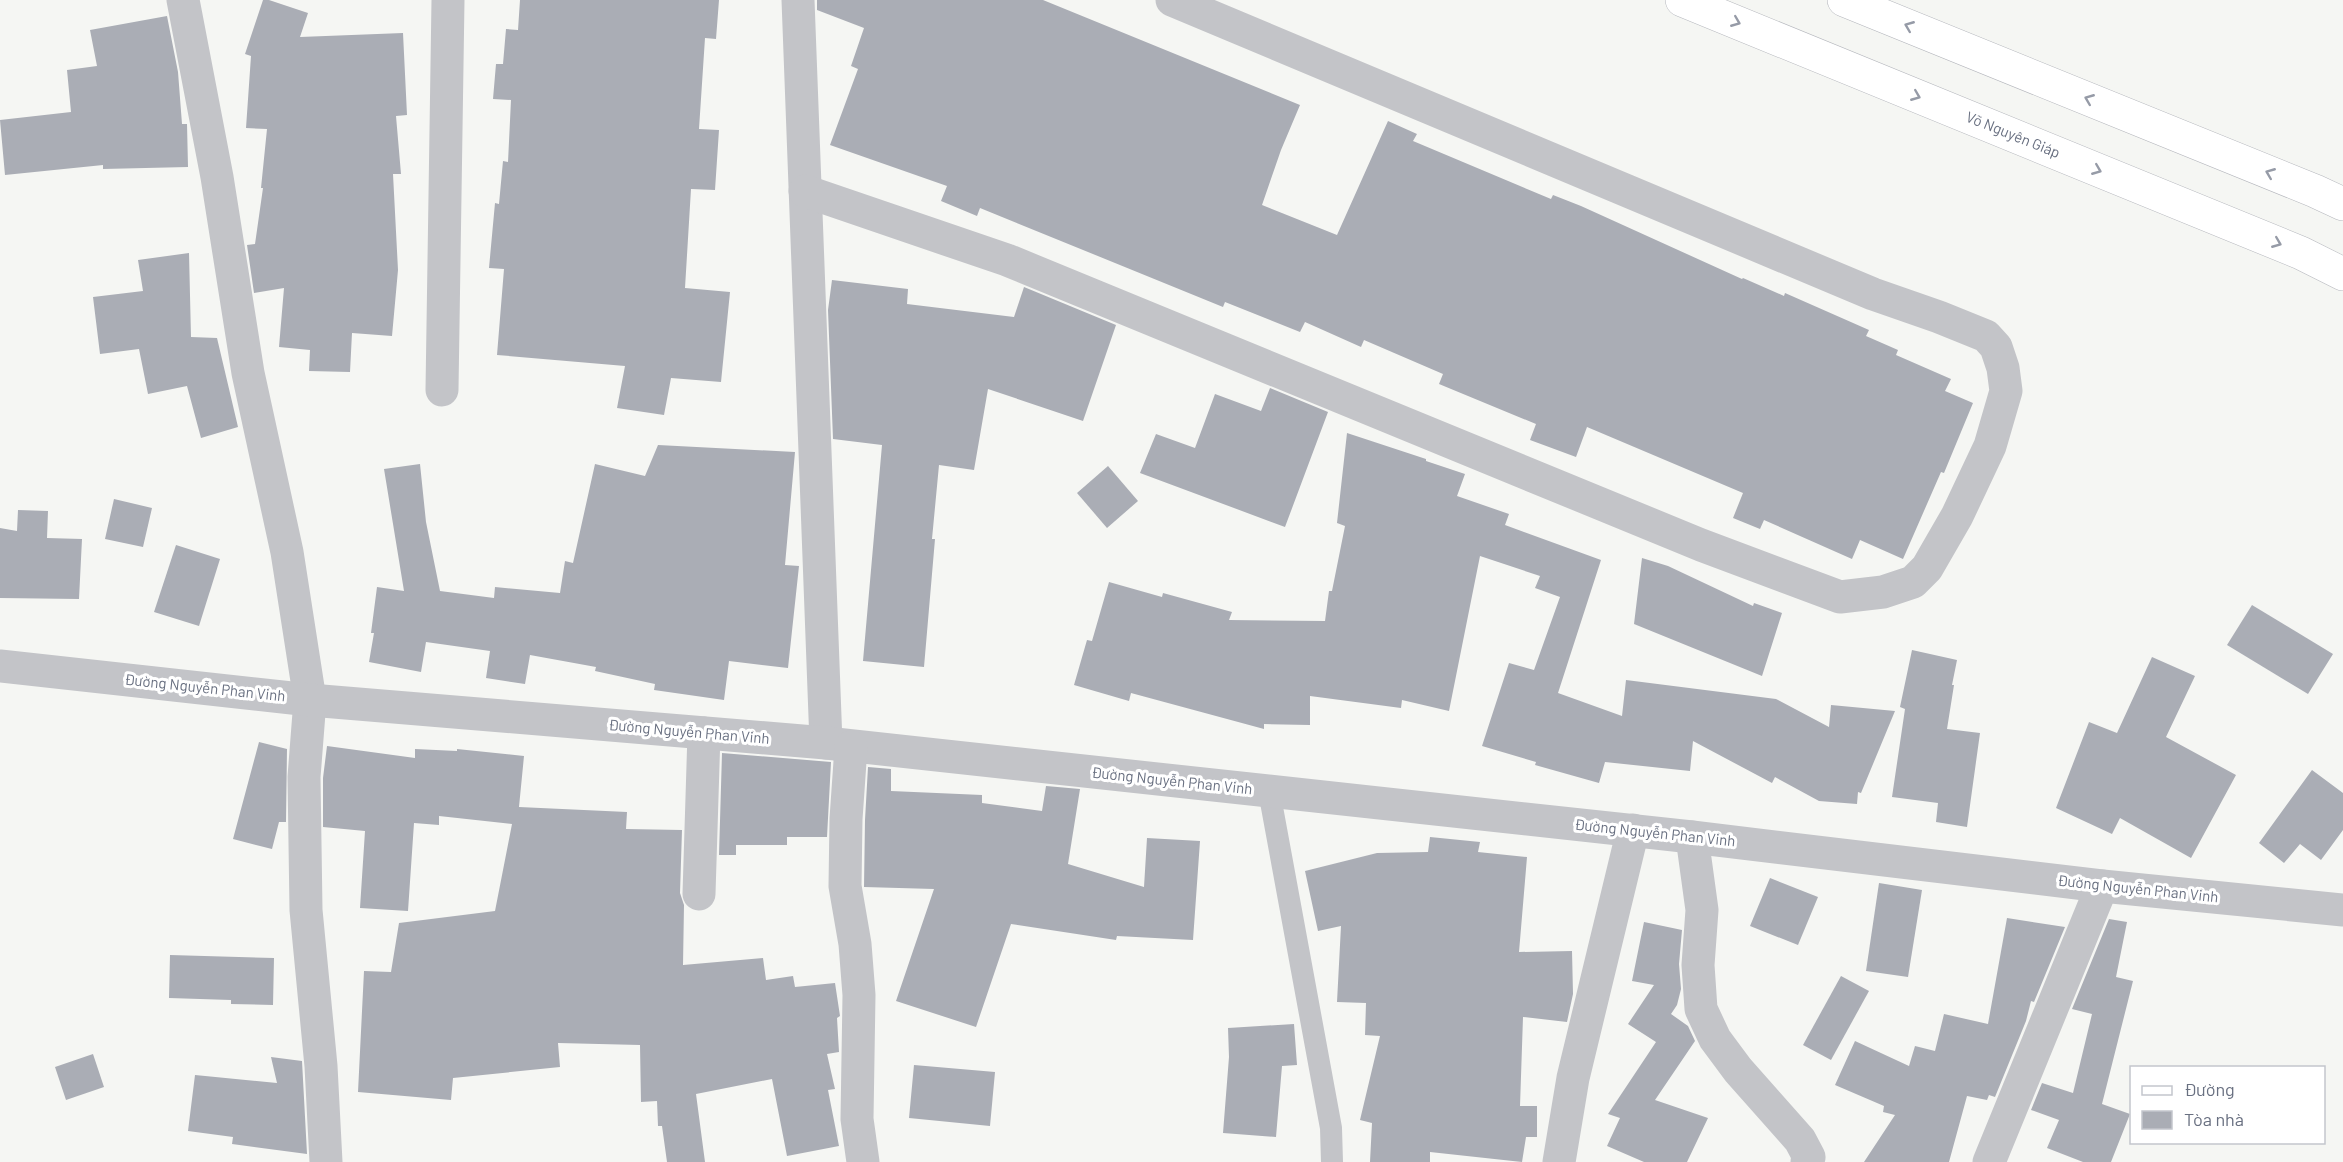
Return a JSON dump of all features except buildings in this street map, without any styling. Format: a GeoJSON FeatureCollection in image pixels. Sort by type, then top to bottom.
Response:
{"type":"FeatureCollection","features":[{"type":"Feature","properties":{"kind":"main road","name":"Võ Nguyên Giáp"},"geometry":{"type":"LineString","coordinates":[[1682,0],[2301,253],[2343,274]]}},
{"type":"Feature","properties":{"kind":"main road"},"geometry":{"type":"LineString","coordinates":[[1844,0],[2343,204]]}},
{"type":"Feature","properties":{"kind":"street"},"geometry":{"type":"LineString","coordinates":[[183,0],[217,177],[248,373],[287,552],[310,700],[304,777],[306,910],[321,1066],[326,1162]]}},
{"type":"Feature","properties":{"kind":"street"},"geometry":{"type":"LineString","coordinates":[[442,390],[448,0]]}},
{"type":"Feature","properties":{"kind":"street"},"geometry":{"type":"LineString","coordinates":[[798,0],[805,191],[838,745],[846,819],[845,886],[855,944],[859,995],[857,1119],[862,1162]]}},
{"type":"Feature","properties":{"kind":"street"},"geometry":{"type":"LineString","coordinates":[[805,191],[1007,260],[1701,545],[1840,597],[1883,592],[1913,582],[1927,568],[1957,516],[1990,446],[2006,391],[2003,368],[1996,347],[1986,336],[1873,294],[1172,0]]}},
{"type":"Feature","properties":{"kind":"street","name":"Đường Nguyễn Phan Vinh"},"geometry":{"type":"LineString","coordinates":[[0,666],[310,700],[838,745],[1634,830],[2102,886],[2343,910]]}},
{"type":"Feature","properties":{"kind":"street"},"geometry":{"type":"LineString","coordinates":[[699,894],[704,733]]}},
{"type":"Feature","properties":{"kind":"street"},"geometry":{"type":"LineString","coordinates":[[1559,1162],[1573,1078],[1634,830]]}},
{"type":"Feature","properties":{"kind":"street"},"geometry":{"type":"LineString","coordinates":[[1692,837],[1702,910],[1698,965],[1701,1009],[1715,1039],[1738,1070],[1800,1140],[1809,1157],[1807,1162]]}},
{"type":"Feature","properties":{"kind":"street"},"geometry":{"type":"LineString","coordinates":[[1989,1162],[2102,886]]}},
{"type":"Feature","properties":{"kind":"lane"},"geometry":{"type":"LineString","coordinates":[[1269,791],[1330,1128],[1332,1162]]}}]}
